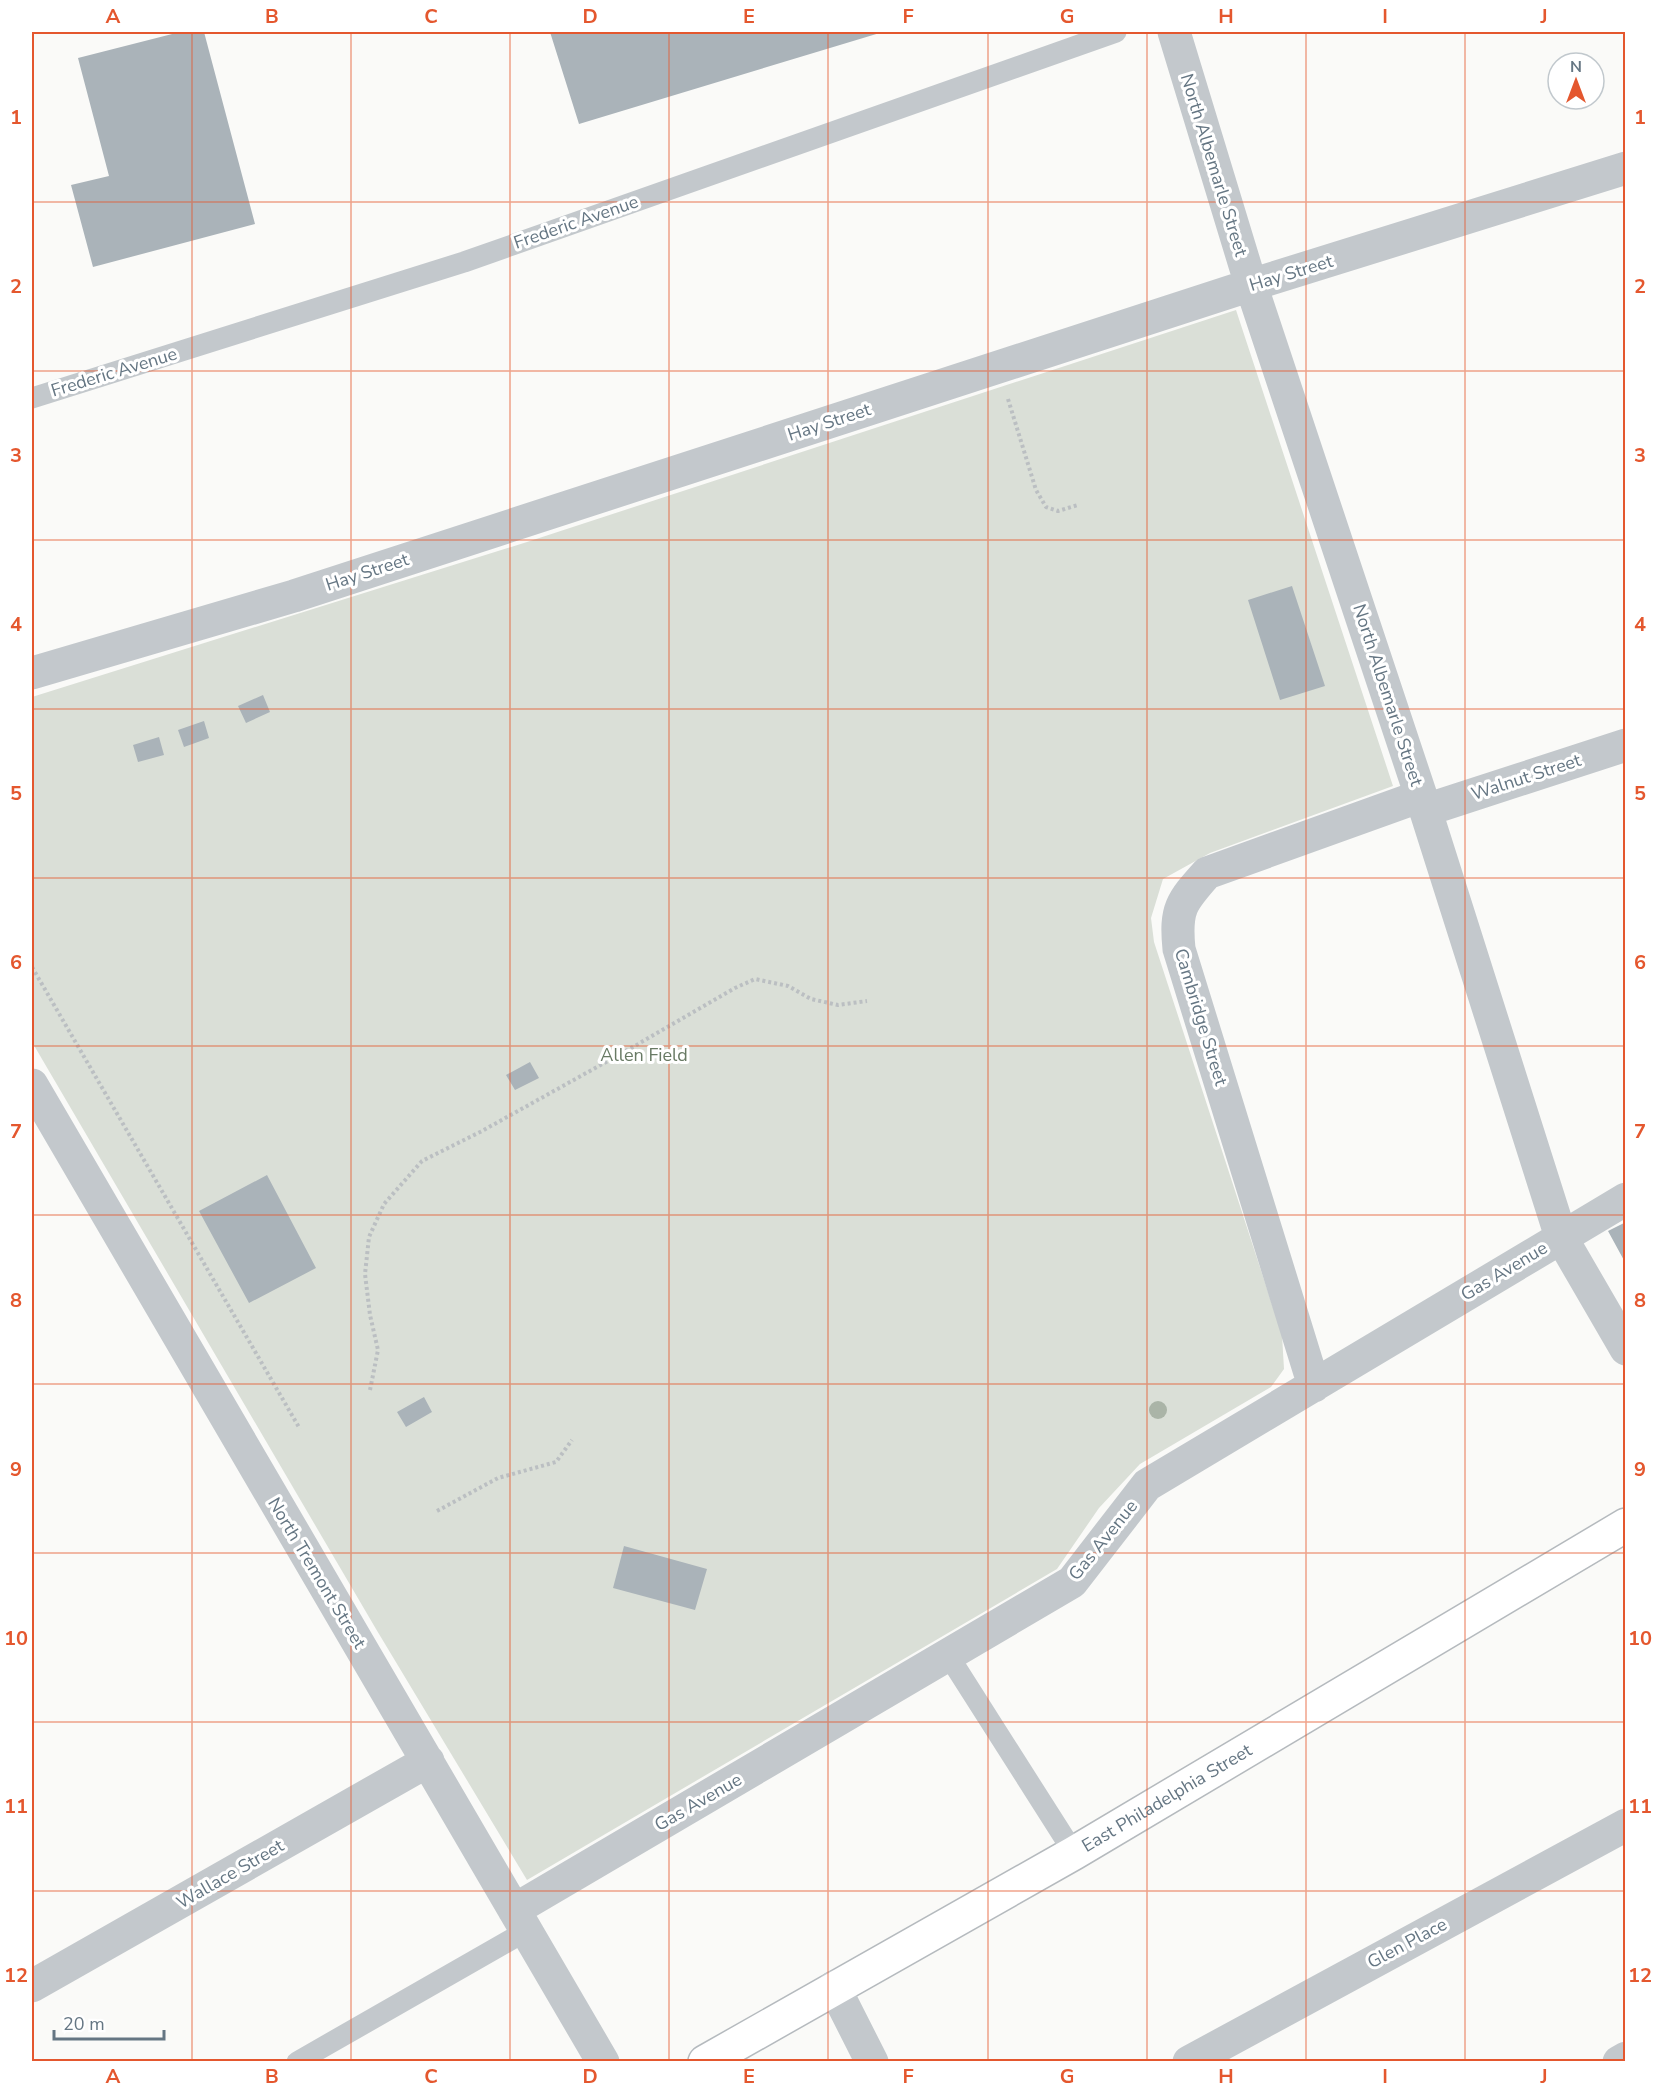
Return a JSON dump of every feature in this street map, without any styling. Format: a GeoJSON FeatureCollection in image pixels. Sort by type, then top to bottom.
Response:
{"type":"FeatureCollection","features":[{"type":"Feature","properties":{"kind":"main road","name":"East Philadelphia Street"},"geometry":{"type":"LineString","coordinates":[[705,2061],[1074,1853],[1626,1525]]}},
{"type":"Feature","properties":{"kind":"street","name":"North Albemarle Street"},"geometry":{"type":"LineString","coordinates":[[1174,32],[1251,285],[1424,803],[1562,1237],[1626,1349]]}},
{"type":"Feature","properties":{"kind":"street","name":"Hay Street"},"geometry":{"type":"LineString","coordinates":[[32,673],[306,592],[1251,285],[1626,168]]}},
{"type":"Feature","properties":{"kind":"street","name":"Walnut Street"},"geometry":{"type":"LineString","coordinates":[[1424,803],[1626,745]]}},
{"type":"Feature","properties":{"kind":"street","name":"Cambridge Street"},"geometry":{"type":"LineString","coordinates":[[1314,1386],[1179,949],[1177,925],[1184,899],[1207,873],[1424,803]]}},
{"type":"Feature","properties":{"kind":"street","name":"North Tremont Street"},"geometry":{"type":"LineString","coordinates":[[32,1085],[603,2061]]}},
{"type":"Feature","properties":{"kind":"street","name":"Gas Avenue"},"geometry":{"type":"LineString","coordinates":[[520,1921],[948,1655],[1072,1582],[1147,1485],[1626,1199]]}},
{"type":"Feature","properties":{"kind":"street","name":"Wallace Street"},"geometry":{"type":"LineString","coordinates":[[32,1986],[428,1761]]}},
{"type":"Feature","properties":{"kind":"street","name":"Glen Place"},"geometry":{"type":"LineString","coordinates":[[1189,2061],[1626,1825]]}},
{"type":"Feature","properties":{"kind":"street"},"geometry":{"type":"LineString","coordinates":[[834,1988],[872,2061]]}},
{"type":"Feature","properties":{"kind":"lane","name":"Frederic Avenue"},"geometry":{"type":"LineString","coordinates":[[32,398],[464,262],[1116,32]]}},
{"type":"Feature","properties":{"kind":"lane"},"geometry":{"type":"LineString","coordinates":[[948,1655],[1074,1853]]}},
{"type":"Feature","properties":{"kind":"lane","name":"Gas Avenue"},"geometry":{"type":"LineString","coordinates":[[297,2061],[520,1921]]}},
{"type":"Feature","properties":{"kind":"path"},"geometry":{"type":"LineString","coordinates":[[1008,398],[1036,490],[1046,507],[1058,511],[1078,505]]}},
{"type":"Feature","properties":{"kind":"path"},"geometry":{"type":"LineString","coordinates":[[32,967],[300,1429]]}},
{"type":"Feature","properties":{"kind":"path"},"geometry":{"type":"LineString","coordinates":[[370,1390],[378,1350],[370,1315],[365,1274],[369,1237],[384,1204],[422,1161],[482,1131],[735,988],[755,979],[788,986],[811,999],[838,1005],[867,1001]]}},
{"type":"Feature","properties":{"kind":"path"},"geometry":{"type":"LineString","coordinates":[[437,1511],[498,1478],[556,1462],[573,1440]]}},
{"type":"Feature","properties":{"kind":"green space","name":"Allen Field"},"geometry":{"type":"Polygon","coordinates":[[[1236,310],[1393,786],[1210,853],[1163,879],[1151,918],[1154,942],[1282,1335],[1284,1369],[1271,1387],[1140,1464],[1099,1508],[1057,1569],[527,1880],[376,1629],[32,1042],[32,697],[527,542],[1236,310]]]}},
{"type":"Feature","properties":{"kind":"building"},"geometry":{"type":"Polygon","coordinates":[[[180,32],[204,32],[255,224],[93,267],[71,185],[109,176],[78,58],[180,32]]]}},
{"type":"Feature","properties":{"kind":"building"},"geometry":{"type":"Polygon","coordinates":[[[550,32],[883,32],[579,124],[550,32]]]}},
{"type":"Feature","properties":{"kind":"building"},"geometry":{"type":"Polygon","coordinates":[[[1292,586],[1325,686],[1280,700],[1248,600],[1292,586]]]}},
{"type":"Feature","properties":{"kind":"building"},"geometry":{"type":"Polygon","coordinates":[[[263,695],[270,712],[246,723],[238,706],[263,695]]]}},
{"type":"Feature","properties":{"kind":"building"},"geometry":{"type":"Polygon","coordinates":[[[204,721],[209,738],[184,747],[178,730],[204,721]]]}},
{"type":"Feature","properties":{"kind":"building"},"geometry":{"type":"Polygon","coordinates":[[[159,737],[164,755],[138,762],[133,745],[159,737]]]}},
{"type":"Feature","properties":{"kind":"building"},"geometry":{"type":"Polygon","coordinates":[[[530,1062],[539,1078],[515,1090],[506,1075],[530,1062]]]}},
{"type":"Feature","properties":{"kind":"building"},"geometry":{"type":"Polygon","coordinates":[[[267,1175],[316,1268],[249,1303],[199,1211],[267,1175]]]}},
{"type":"Feature","properties":{"kind":"building"},"geometry":{"type":"Polygon","coordinates":[[[1626,1222],[1626,1264],[1608,1231],[1626,1222]]]}},
{"type":"Feature","properties":{"kind":"building"},"geometry":{"type":"Polygon","coordinates":[[[424,1397],[432,1412],[406,1427],[397,1412],[424,1397]]]}},
{"type":"Feature","properties":{"kind":"building"},"geometry":{"type":"Polygon","coordinates":[[[624,1546],[707,1569],[695,1610],[613,1588],[624,1546]]]}}]}
